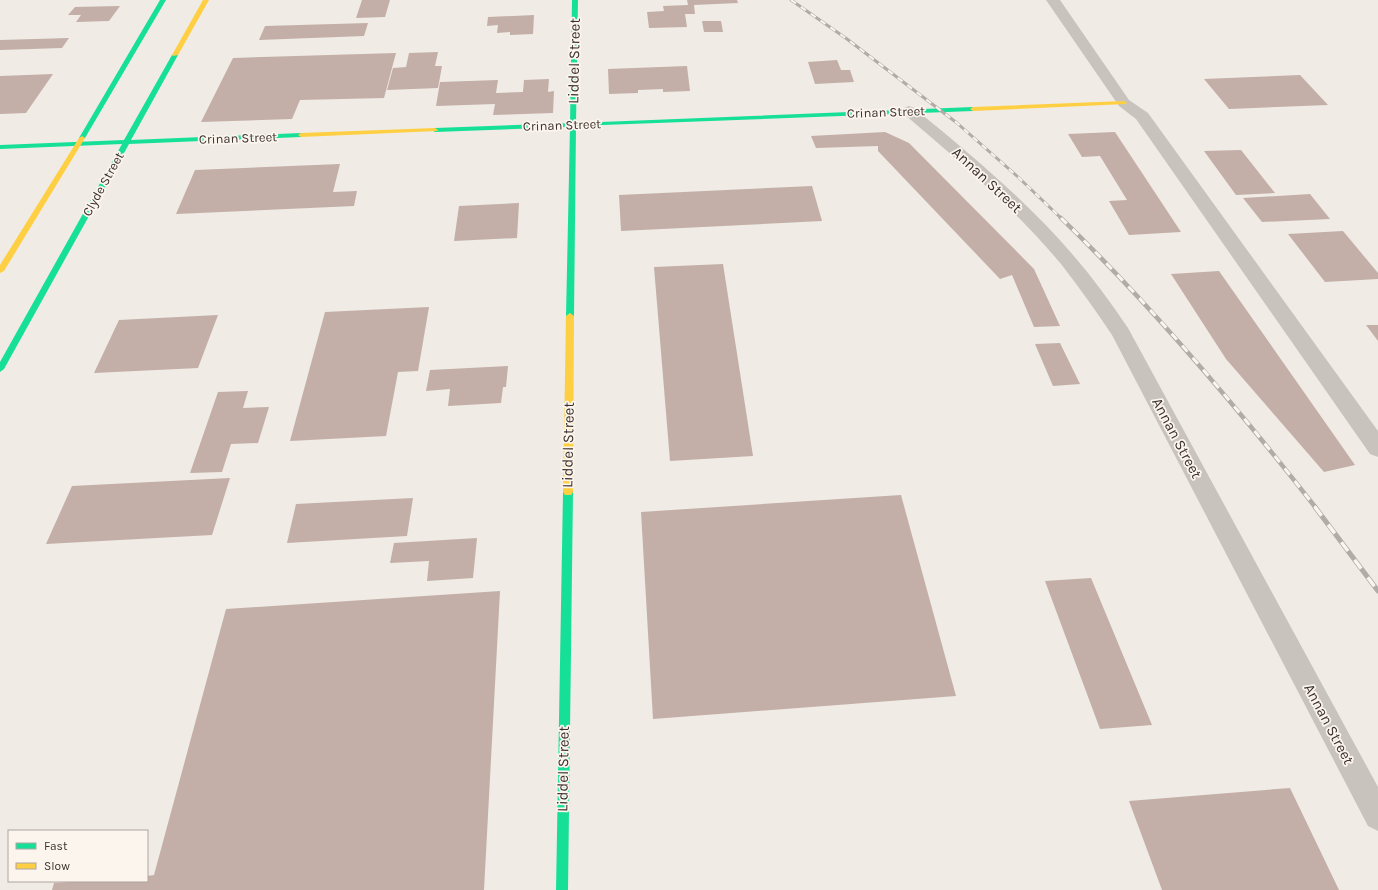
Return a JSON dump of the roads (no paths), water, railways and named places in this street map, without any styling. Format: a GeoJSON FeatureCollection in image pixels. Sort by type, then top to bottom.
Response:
{"type":"FeatureCollection","features":[{"type":"Feature","properties":{"kind":"main road"},"geometry":{"type":"LineString","coordinates":[[0,271],[79,144],[163,0]]}},
{"type":"Feature","properties":{"kind":"main road","name":"Clyde Street"},"geometry":{"type":"LineString","coordinates":[[0,369],[206,0]]}},
{"type":"Feature","properties":{"kind":"main road","name":"Liddel Street"},"geometry":{"type":"LineString","coordinates":[[562,890],[575,0]]}},
{"type":"Feature","properties":{"kind":"main road","name":"Crinan Street"},"geometry":{"type":"LineString","coordinates":[[0,147],[1124,103]]}},
{"type":"Feature","properties":{"kind":"street"},"geometry":{"type":"LineString","coordinates":[[1052,0],[1124,103],[1142,116],[1378,448]]}},
{"type":"Feature","properties":{"kind":"street","name":"Annan Street"},"geometry":{"type":"LineString","coordinates":[[909,112],[993,184],[1047,238],[1086,283],[1121,333],[1378,816]]}},
{"type":"Feature","properties":{"kind":"railway"},"geometry":{"type":"LineString","coordinates":[[791,0],[847,39],[957,123],[1018,177],[1062,219]]}},
{"type":"Feature","properties":{"kind":"railway"},"geometry":{"type":"LineString","coordinates":[[1062,219],[1129,287],[1194,359],[1316,508]]}},
{"type":"Feature","properties":{"kind":"railway"},"geometry":{"type":"LineString","coordinates":[[1315,507],[1378,591]]}}]}
